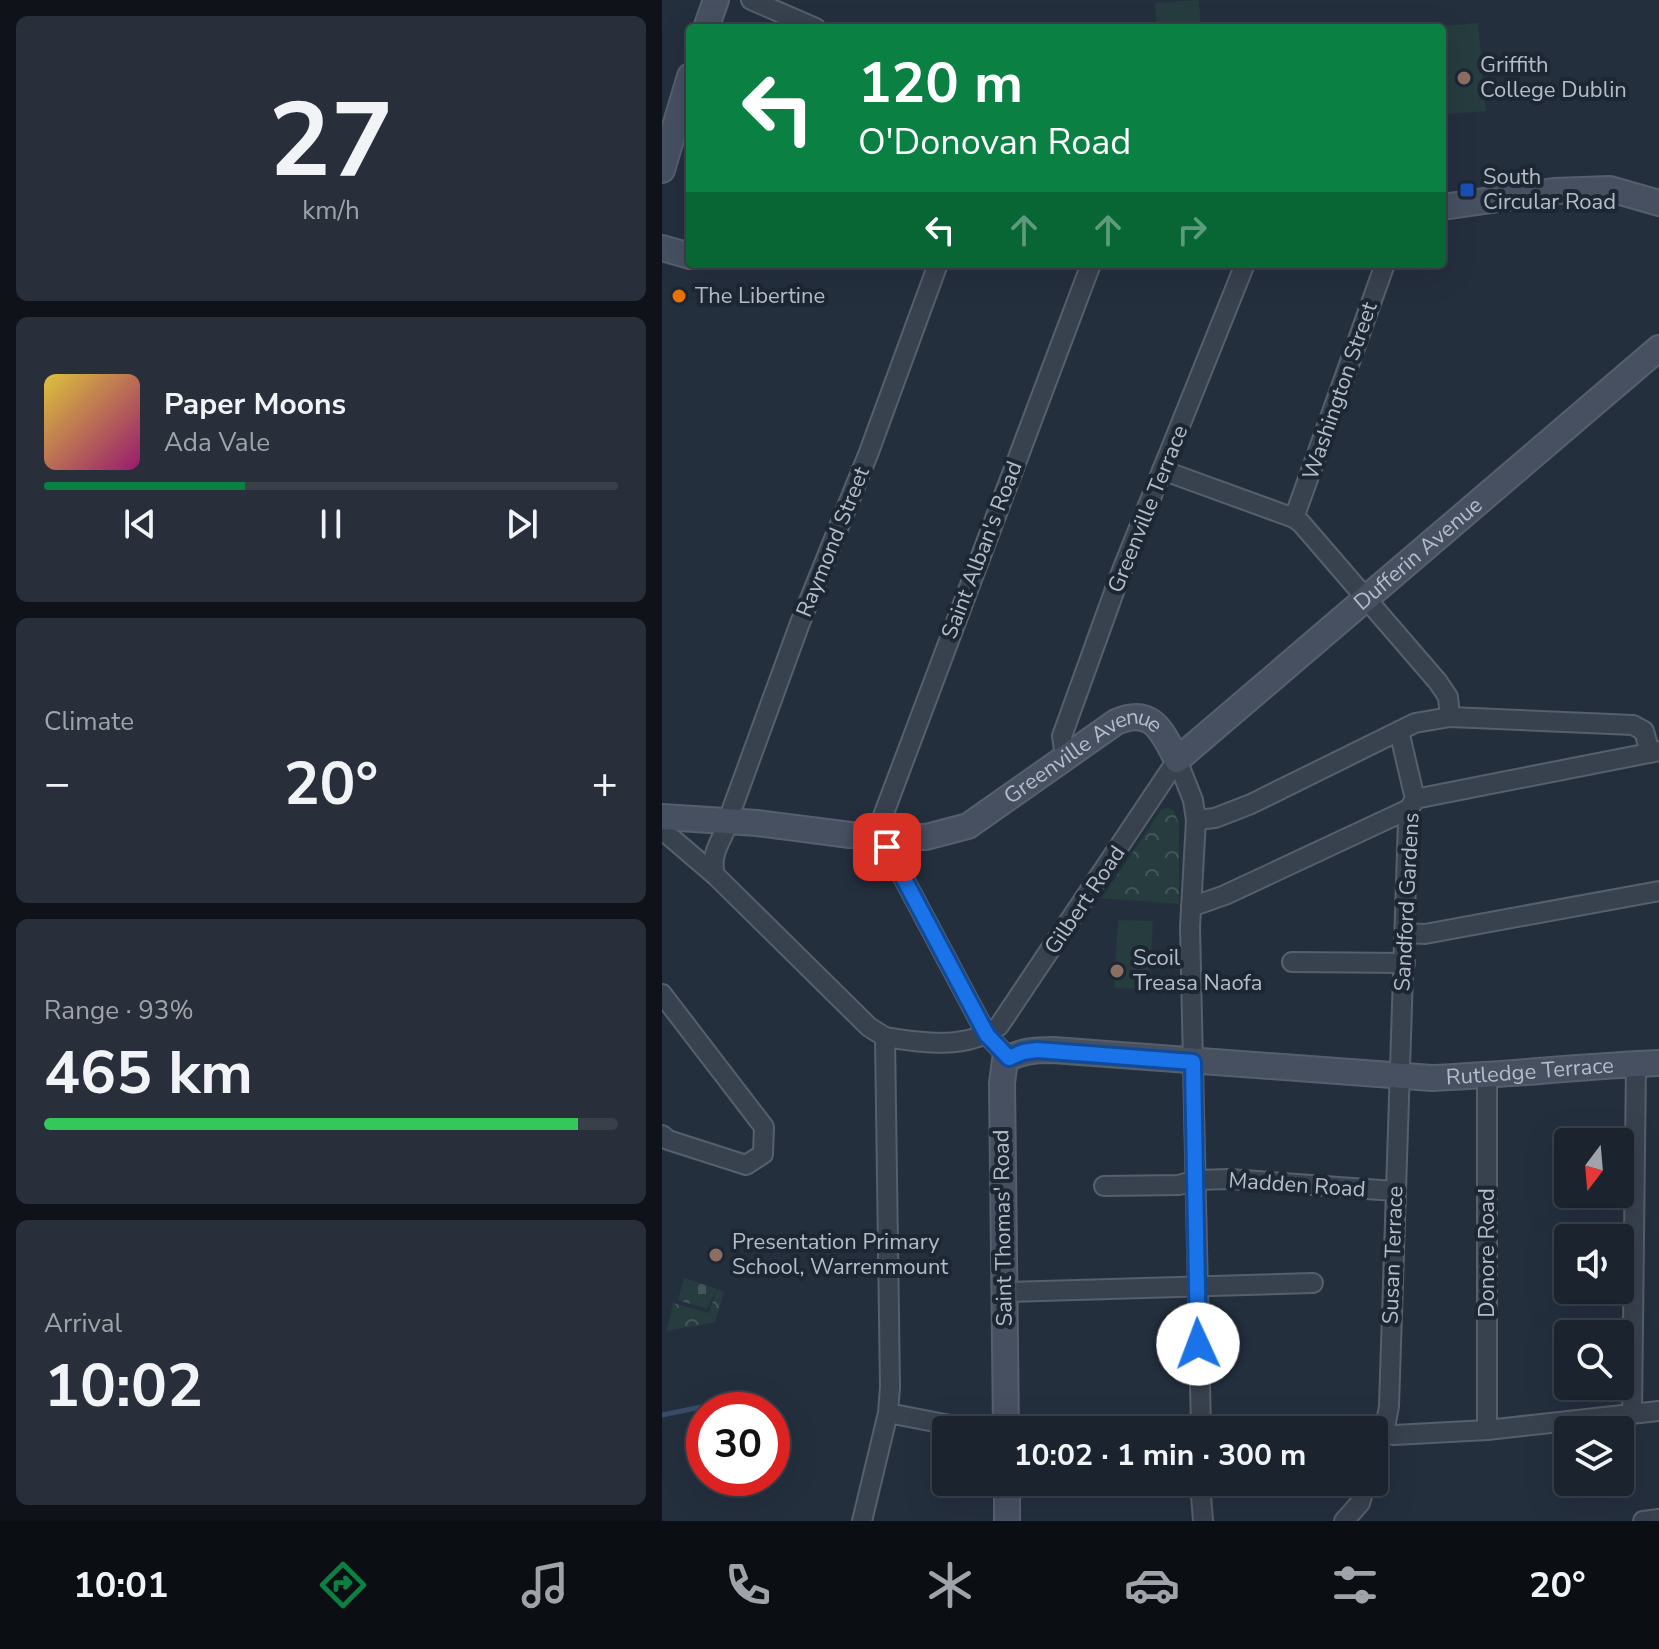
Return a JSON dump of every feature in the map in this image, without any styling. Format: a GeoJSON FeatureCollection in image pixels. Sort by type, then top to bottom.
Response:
{"type":"FeatureCollection","features":[{"type":"Feature","properties":{"kind":"street"},"geometry":{"type":"LineString","coordinates":[[707,24],[716,0]]}},
{"type":"Feature","properties":{"kind":"street"},"geometry":{"type":"LineString","coordinates":[[751,0],[807,24]]}},
{"type":"Feature","properties":{"kind":"street"},"geometry":{"type":"LineString","coordinates":[[662,170],[686,89]]}},
{"type":"Feature","properties":{"kind":"street"},"geometry":{"type":"LineString","coordinates":[[1446,206],[1554,191],[1610,189],[1659,203]]}},
{"type":"Feature","properties":{"kind":"street"},"geometry":{"type":"LineString","coordinates":[[662,248],[686,255]]}},
{"type":"Feature","properties":{"kind":"street","name":"Raymond Street"},"geometry":{"type":"LineString","coordinates":[[715,875],[712,863],[716,846],[730,821],[800,623],[874,438],[937,268]]}},
{"type":"Feature","properties":{"kind":"street","name":"Saint Alban's Road"},"geometry":{"type":"LineString","coordinates":[[881,837],[1090,268]]}},
{"type":"Feature","properties":{"kind":"street","name":"Greenville Terrace"},"geometry":{"type":"LineString","coordinates":[[1065,756],[1062,736],[1122,570],[1243,268]]}},
{"type":"Feature","properties":{"kind":"street","name":"Washington Street"},"geometry":{"type":"LineString","coordinates":[[1294,518],[1384,268]]}},
{"type":"Feature","properties":{"kind":"street","name":"Dufferin Avenue"},"geometry":{"type":"LineString","coordinates":[[1177,760],[1659,348]]}},
{"type":"Feature","properties":{"kind":"street"},"geometry":{"type":"LineString","coordinates":[[1162,470],[1294,518],[1446,692],[1450,717]]}},
{"type":"Feature","properties":{"kind":"street","name":"Greenville Avenue"},"geometry":{"type":"LineString","coordinates":[[662,819],[730,821],[881,837],[926,837],[968,826],[1116,722],[1136,715],[1148,718],[1156,725],[1177,760],[1193,800],[1196,820],[1191,907],[1201,1416]]}},
{"type":"Feature","properties":{"kind":"street"},"geometry":{"type":"LineString","coordinates":[[1191,907],[1225,895],[1412,804],[1655,752],[1644,731],[1633,725],[1450,717],[1415,723],[1251,804],[1215,818],[1196,820]]}},
{"type":"Feature","properties":{"kind":"street","name":"Sandford Gardens"},"geometry":{"type":"LineString","coordinates":[[1399,731],[1412,804],[1400,1076]]}},
{"type":"Feature","properties":{"kind":"street","name":"Gilbert Road"},"geometry":{"type":"LineString","coordinates":[[987,1035],[999,1026],[1177,760]]}},
{"type":"Feature","properties":{"kind":"street"},"geometry":{"type":"LineString","coordinates":[[662,819],[668,835],[715,875],[869,1027],[885,1037],[961,1043],[987,1035]]}},
{"type":"Feature","properties":{"kind":"street"},"geometry":{"type":"LineString","coordinates":[[881,837],[987,1035],[1009,1058]]}},
{"type":"Feature","properties":{"kind":"street"},"geometry":{"type":"LineString","coordinates":[[1406,933],[1425,934],[1659,891]]}},
{"type":"Feature","properties":{"kind":"street"},"geometry":{"type":"LineString","coordinates":[[1292,962],[1405,963]]}},
{"type":"Feature","properties":{"kind":"street"},"geometry":{"type":"LineString","coordinates":[[662,994],[764,1127],[763,1154],[746,1165],[668,1140],[662,1135]]}},
{"type":"Feature","properties":{"kind":"street"},"geometry":{"type":"LineString","coordinates":[[862,1521],[888,1413],[890,1387],[885,1037]]}},
{"type":"Feature","properties":{"kind":"street","name":"Rutledge Terrace"},"geometry":{"type":"LineString","coordinates":[[1009,1058],[1037,1050],[1432,1078],[1647,1064]]}},
{"type":"Feature","properties":{"kind":"street","name":"Saint Thomas' Road"},"geometry":{"type":"LineString","coordinates":[[1006,1416],[1002,1083],[1005,1060],[1009,1058]]}},
{"type":"Feature","properties":{"kind":"street"},"geometry":{"type":"LineString","coordinates":[[1632,1414],[1647,1064]]}},
{"type":"Feature","properties":{"kind":"street","name":"Susan Terrace"},"geometry":{"type":"LineString","coordinates":[[1386,1416],[1389,1406],[1400,1076]]}},
{"type":"Feature","properties":{"kind":"street","name":"Donore Road"},"geometry":{"type":"LineString","coordinates":[[1487,1076],[1487,1430]]}},
{"type":"Feature","properties":{"kind":"street","name":"Madden Road"},"geometry":{"type":"LineString","coordinates":[[1104,1186],[1179,1185],[1196,1180],[1229,1179],[1394,1191]]}},
{"type":"Feature","properties":{"kind":"street"},"geometry":{"type":"LineString","coordinates":[[1004,1292],[1313,1283]]}},
{"type":"Feature","properties":{"kind":"street"},"geometry":{"type":"LineString","coordinates":[[1388,1437],[1487,1430],[1659,1411]]}},
{"type":"Feature","properties":{"kind":"street"},"geometry":{"type":"LineString","coordinates":[[888,1413],[932,1422]]}},
{"type":"Feature","properties":{"kind":"street"},"geometry":{"type":"LineString","coordinates":[[1007,1496],[1007,1521]]}},
{"type":"Feature","properties":{"kind":"street"},"geometry":{"type":"LineString","coordinates":[[1201,1496],[1203,1521]]}},
{"type":"Feature","properties":{"kind":"street"},"geometry":{"type":"LineString","coordinates":[[1344,1521],[1360,1503],[1362,1496]]}},
{"type":"Feature","properties":{"kind":"street"},"geometry":{"type":"LineString","coordinates":[[1643,1521],[1659,1519]]}},
{"type":"Feature","properties":{"kind":"green space"},"geometry":{"type":"Polygon","coordinates":[[[1199,0],[1201,24],[1156,24],[1155,3],[1199,0]]]}},
{"type":"Feature","properties":{"kind":"green space"},"geometry":{"type":"Polygon","coordinates":[[[1478,23],[1486,111],[1448,114],[1446,26],[1478,23]]]}},
{"type":"Feature","properties":{"kind":"green space"},"geometry":{"type":"Polygon","coordinates":[[[1168,808],[1174,811],[1179,824],[1179,904],[1102,898],[1161,810],[1168,808]]]}},
{"type":"Feature","properties":{"kind":"green space"},"geometry":{"type":"Polygon","coordinates":[[[1118,920],[1153,921],[1149,989],[1114,988],[1118,920]]]}},
{"type":"Feature","properties":{"kind":"green space"},"geometry":{"type":"Polygon","coordinates":[[[684,1278],[717,1289],[707,1309],[678,1300],[684,1278]]]}},
{"type":"Feature","properties":{"kind":"green space"},"geometry":{"type":"Polygon","coordinates":[[[717,1289],[724,1292],[715,1322],[667,1331],[673,1303],[709,1313],[717,1289]]]}},
{"type":"Feature","properties":{"kind":"waterway"},"geometry":{"type":"LineString","coordinates":[[662,1415],[686,1410]]}},
{"type":"Feature","properties":{"kind":"place","name":"Griffith College Dublin"},"geometry":{"type":"Point","coordinates":[1464,78]}},
{"type":"Feature","properties":{"kind":"place","name":"South Circular Road"},"geometry":{"type":"Point","coordinates":[1467,190]}},
{"type":"Feature","properties":{"kind":"place","name":"The Libertine"},"geometry":{"type":"Point","coordinates":[679,296]}},
{"type":"Feature","properties":{"kind":"place","name":"Scoil Treasa Naofa"},"geometry":{"type":"Point","coordinates":[1117,971]}},
{"type":"Feature","properties":{"kind":"place","name":"Presentation Primary School, Warrenmount"},"geometry":{"type":"Point","coordinates":[716,1255]}},
{"type":"Feature","properties":{"kind":"route"},"geometry":{"type":"LineString","coordinates":[[887,847],[987,1035],[1009,1058],[1023,1052],[1053,1050],[1193,1062],[1198,1344]]}}]}
